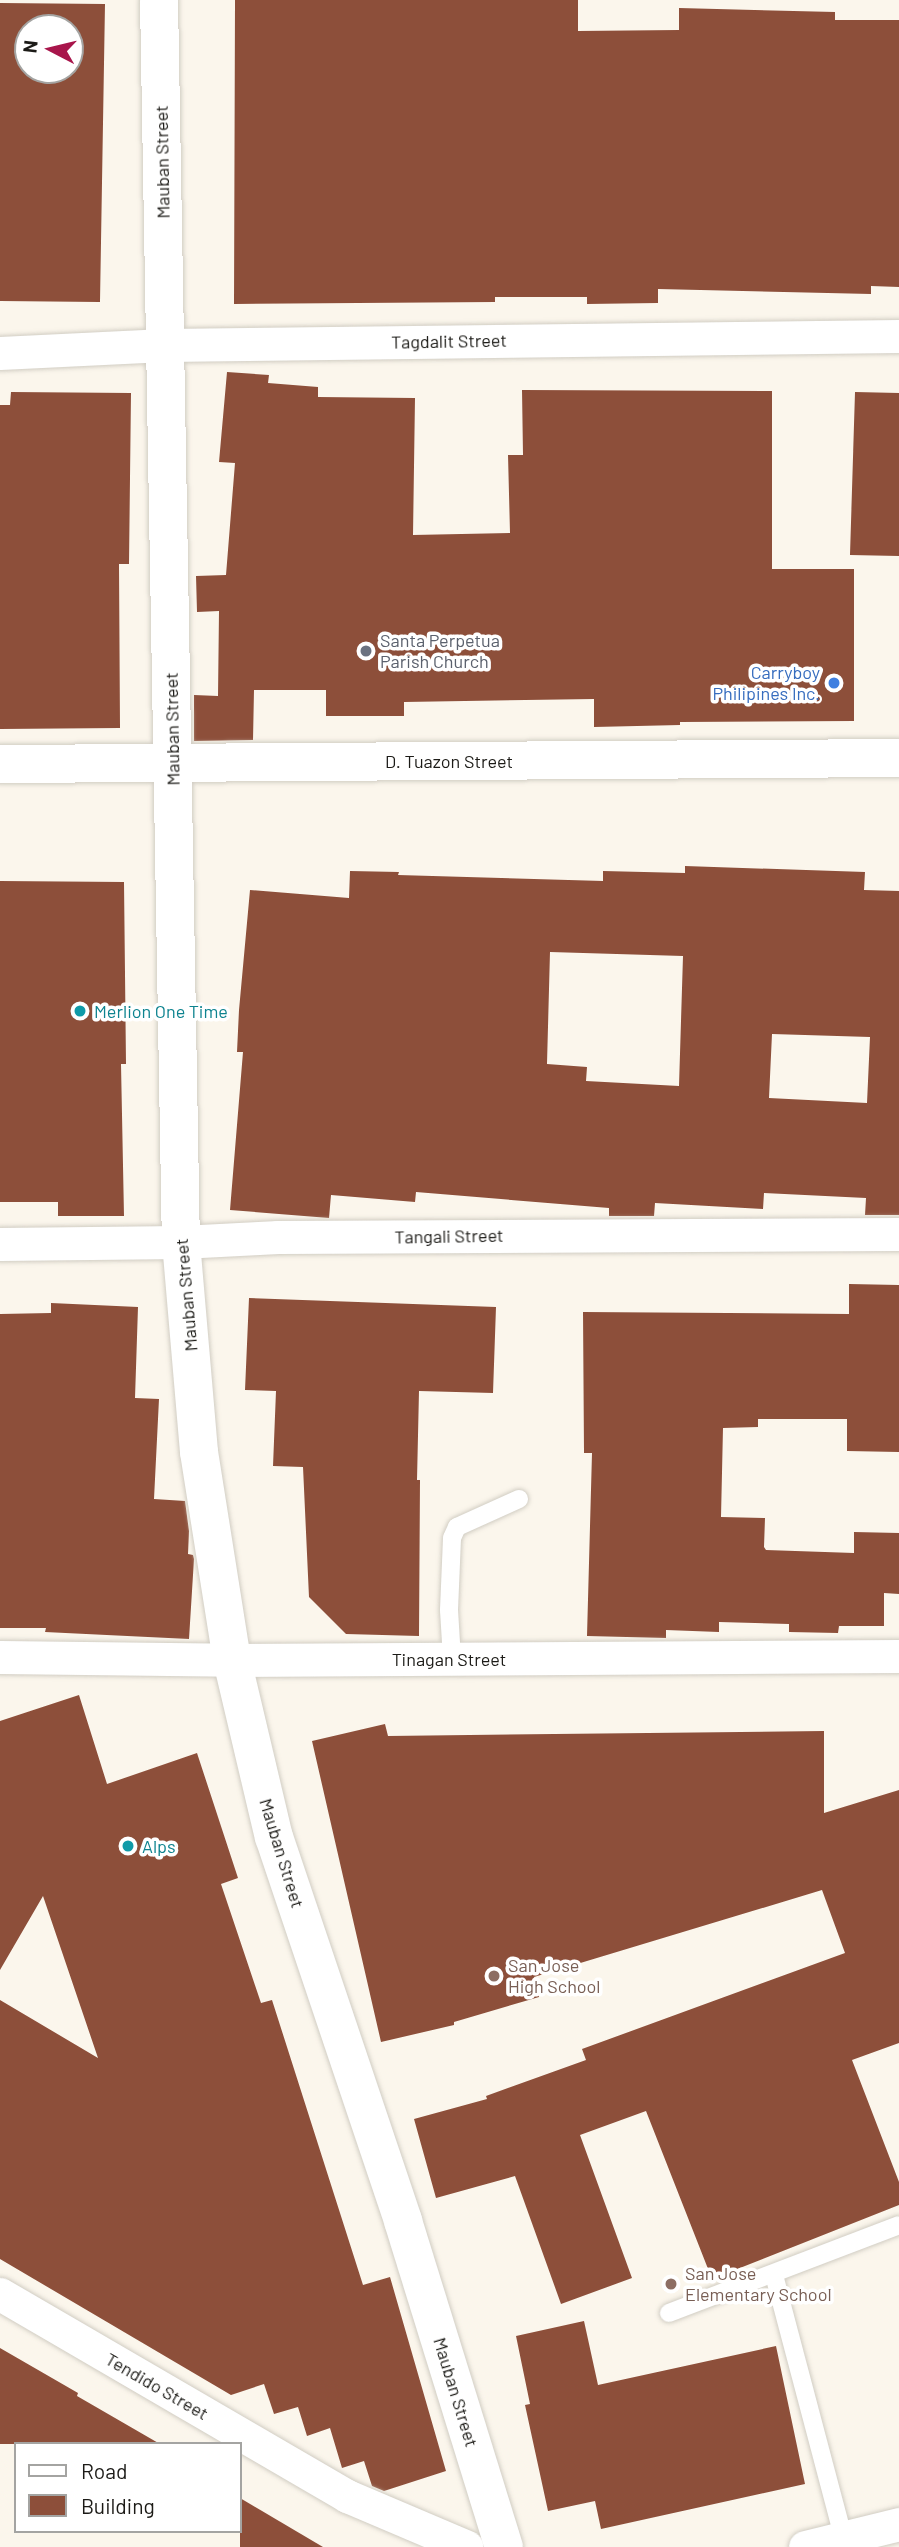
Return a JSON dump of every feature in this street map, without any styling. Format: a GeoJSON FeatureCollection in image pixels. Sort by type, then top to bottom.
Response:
{"type":"FeatureCollection","features":[{"type":"Feature","properties":{"kind":"street","name":"Mauban Street"},"geometry":{"type":"LineString","coordinates":[[159,0],[181,1242],[199,1452],[232,1660],[274,1837],[403,2221],[504,2547]]}},
{"type":"Feature","properties":{"kind":"street","name":"Tagdalit Street"},"geometry":{"type":"LineString","coordinates":[[0,353],[165,345],[899,336]]}},
{"type":"Feature","properties":{"kind":"street","name":"D. Tuazon Street"},"geometry":{"type":"LineString","coordinates":[[0,764],[899,758]]}},
{"type":"Feature","properties":{"kind":"street","name":"Tangali Street"},"geometry":{"type":"LineString","coordinates":[[0,1244],[181,1242],[278,1237],[899,1234]]}},
{"type":"Feature","properties":{"kind":"street","name":"Tinagan Street"},"geometry":{"type":"LineString","coordinates":[[0,1657],[232,1660],[899,1656]]}},
{"type":"Feature","properties":{"kind":"street","name":"Tendido Street"},"geometry":{"type":"LineString","coordinates":[[0,2294],[347,2496],[467,2547]]}},
{"type":"Feature","properties":{"kind":"street"},"geometry":{"type":"LineString","coordinates":[[805,2547],[844,2540],[899,2524]]}},
{"type":"Feature","properties":{"kind":"lane"},"geometry":{"type":"LineString","coordinates":[[452,1659],[449,1609],[452,1538],[457,1527],[519,1499]]}},
{"type":"Feature","properties":{"kind":"lane"},"geometry":{"type":"LineString","coordinates":[[669,2313],[899,2225]]}},
{"type":"Feature","properties":{"kind":"lane"},"geometry":{"type":"LineString","coordinates":[[774,2275],[844,2540]]}},
{"type":"Feature","properties":{"kind":"building"},"geometry":{"type":"Polygon","coordinates":[[[235,0],[578,0],[578,31],[679,30],[679,8],[835,12],[835,20],[899,20],[899,287],[871,286],[871,294],[658,289],[658,303],[587,304],[587,297],[495,297],[495,302],[234,304],[235,0]]]}},
{"type":"Feature","properties":{"kind":"building"},"geometry":{"type":"Polygon","coordinates":[[[0,3],[105,4],[100,302],[0,301],[0,3]]]}},
{"type":"Feature","properties":{"kind":"building"},"geometry":{"type":"Polygon","coordinates":[[[227,372],[269,375],[268,383],[318,387],[318,397],[415,398],[413,535],[510,533],[508,455],[523,455],[522,390],[772,391],[772,569],[854,569],[854,721],[680,722],[680,725],[594,727],[594,699],[404,702],[404,716],[326,716],[326,690],[254,690],[253,740],[194,741],[194,695],[218,696],[219,611],[197,612],[196,576],[226,575],[235,463],[219,462],[227,372]]]}},
{"type":"Feature","properties":{"kind":"building"},"geometry":{"type":"Polygon","coordinates":[[[11,392],[131,393],[129,564],[119,564],[120,728],[0,729],[0,405],[10,405],[11,392]]]}},
{"type":"Feature","properties":{"kind":"building"},"geometry":{"type":"Polygon","coordinates":[[[855,392],[899,393],[899,556],[850,555],[855,392]]]}},
{"type":"Feature","properties":{"kind":"building"},"geometry":{"type":"Polygon","coordinates":[[[685,866],[865,872],[864,890],[899,891],[899,1215],[865,1215],[866,1198],[764,1193],[763,1209],[655,1203],[654,1216],[609,1216],[609,1208],[416,1192],[415,1202],[331,1195],[329,1218],[230,1210],[243,1052],[237,1052],[239,1010],[250,890],[349,898],[350,871],[399,872],[398,875],[603,881],[603,871],[685,873],[685,866]],[[550,952],[547,1064],[587,1067],[586,1081],[679,1086],[683,956],[550,952]],[[772,1034],[769,1098],[867,1103],[870,1037],[772,1034]]]}},
{"type":"Feature","properties":{"kind":"building"},"geometry":{"type":"Polygon","coordinates":[[[0,881],[124,882],[126,1064],[121,1064],[124,1216],[58,1216],[58,1202],[0,1202],[0,881]]]}},
{"type":"Feature","properties":{"kind":"building"},"geometry":{"type":"Polygon","coordinates":[[[849,1284],[899,1285],[899,1452],[847,1451],[847,1419],[758,1419],[758,1427],[723,1428],[721,1517],[765,1518],[766,1550],[854,1553],[854,1532],[899,1533],[899,1594],[884,1593],[884,1626],[839,1626],[838,1633],[789,1632],[789,1624],[719,1622],[719,1632],[666,1630],[666,1638],[587,1636],[592,1453],[584,1453],[583,1312],[849,1314],[849,1284]]]}},
{"type":"Feature","properties":{"kind":"building"},"geometry":{"type":"Polygon","coordinates":[[[249,1298],[496,1307],[493,1393],[419,1391],[419,1636],[346,1634],[309,1597],[303,1467],[273,1466],[276,1391],[245,1390],[249,1298]]]}},
{"type":"Feature","properties":{"kind":"building"},"geometry":{"type":"Polygon","coordinates":[[[51,1303],[138,1307],[135,1398],[159,1399],[154,1499],[185,1501],[189,1531],[188,1554],[193,1555],[194,1559],[189,1639],[45,1632],[46,1628],[0,1628],[0,1314],[51,1313],[51,1303]]]}},
{"type":"Feature","properties":{"kind":"building"},"geometry":{"type":"Polygon","coordinates":[[[79,1695],[107,1784],[197,1753],[238,1878],[221,1884],[261,2003],[272,2000],[363,2285],[390,2277],[446,2471],[384,2491],[372,2486],[364,2461],[342,2468],[330,2428],[307,2436],[298,2407],[274,2414],[264,2384],[231,2395],[0,2259],[0,2000],[98,2058],[43,1896],[0,1970],[0,1721],[79,1695]]]}},
{"type":"Feature","properties":{"kind":"building"},"geometry":{"type":"Polygon","coordinates":[[[385,1724],[388,1736],[824,1731],[824,1813],[899,1790],[899,2043],[852,2060],[899,2182],[899,2205],[712,2279],[646,2111],[580,2135],[632,2278],[561,2304],[515,2176],[436,2198],[414,2119],[487,2099],[486,2096],[586,2060],[582,2049],[845,1953],[822,1890],[534,1977],[539,1997],[454,2022],[454,2025],[381,2042],[312,1741],[385,1724]]]}},
{"type":"Feature","properties":{"kind":"building"},"geometry":{"type":"Polygon","coordinates":[[[584,2321],[598,2385],[776,2346],[805,2484],[601,2529],[595,2501],[548,2511],[525,2405],[530,2404],[516,2336],[584,2321]]]}},
{"type":"Feature","properties":{"kind":"building"},"geometry":{"type":"Polygon","coordinates":[[[0,2348],[157,2442],[14,2442],[0,2444],[0,2348]]]}},
{"type":"Feature","properties":{"kind":"building"},"geometry":{"type":"Polygon","coordinates":[[[242,2499],[323,2547],[240,2547],[242,2499]]]}},
{"type":"Feature","properties":{"kind":"place","name":"Santa Perpetua Parish Church"},"geometry":{"type":"Point","coordinates":[366,651]}},
{"type":"Feature","properties":{"kind":"place","name":"Carryboy Philipines Inc."},"geometry":{"type":"Point","coordinates":[834,683]}},
{"type":"Feature","properties":{"kind":"place","name":"Merlion One Time"},"geometry":{"type":"Point","coordinates":[80,1011]}},
{"type":"Feature","properties":{"kind":"place","name":"Alps"},"geometry":{"type":"Point","coordinates":[128,1846]}},
{"type":"Feature","properties":{"kind":"place","name":"San Jose High School"},"geometry":{"type":"Point","coordinates":[494,1976]}},
{"type":"Feature","properties":{"kind":"place","name":"San Jose Elementary School"},"geometry":{"type":"Point","coordinates":[671,2284]}}]}
